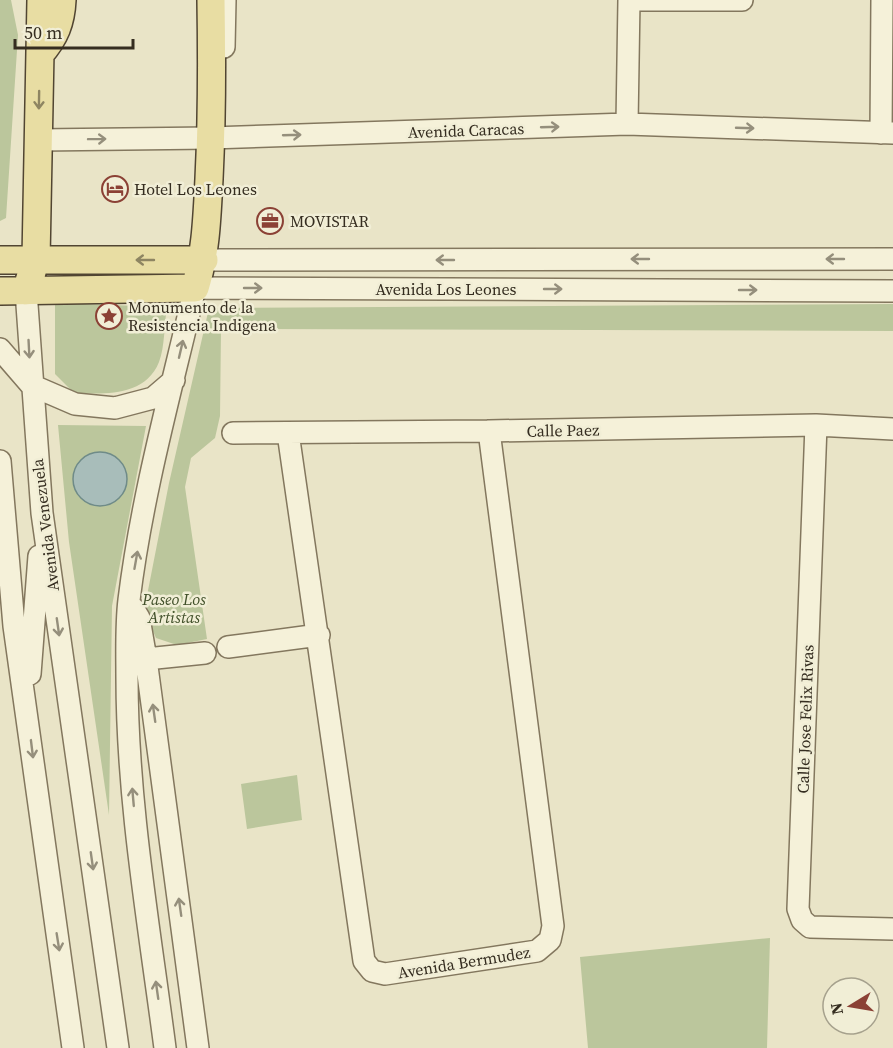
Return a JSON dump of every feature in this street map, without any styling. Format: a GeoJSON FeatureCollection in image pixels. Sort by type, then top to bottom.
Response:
{"type":"FeatureCollection","features":[{"type":"Feature","properties":{"kind":"main road","name":"Avenida Venezuela"},"geometry":{"type":"LineString","coordinates":[[13,291],[36,259],[41,0]]}},
{"type":"Feature","properties":{"kind":"main road"},"geometry":{"type":"LineString","coordinates":[[40,54],[51,43],[61,21],[62,0]]}},
{"type":"Feature","properties":{"kind":"main road"},"geometry":{"type":"LineString","coordinates":[[195,288],[204,260],[211,138],[211,0]]}},
{"type":"Feature","properties":{"kind":"main road","name":"Avenida Los Leones"},"geometry":{"type":"LineString","coordinates":[[0,260],[204,260]]}},
{"type":"Feature","properties":{"kind":"main road","name":"Avenida Los Leones"},"geometry":{"type":"LineString","coordinates":[[13,291],[195,288]]}},
{"type":"Feature","properties":{"kind":"street"},"geometry":{"type":"LineString","coordinates":[[212,102],[224,74],[225,0]]}},
{"type":"Feature","properties":{"kind":"street"},"geometry":{"type":"LineString","coordinates":[[627,124],[629,0]]}},
{"type":"Feature","properties":{"kind":"street"},"geometry":{"type":"LineString","coordinates":[[637,0],[742,0]]}},
{"type":"Feature","properties":{"kind":"street"},"geometry":{"type":"LineString","coordinates":[[882,0],[887,133]]}},
{"type":"Feature","properties":{"kind":"street","name":"Avenida Caracas"},"geometry":{"type":"LineString","coordinates":[[39,140],[211,138],[627,124],[887,133]]}},
{"type":"Feature","properties":{"kind":"street","name":"Avenida Los Leones"},"geometry":{"type":"LineString","coordinates":[[204,260],[893,259]]}},
{"type":"Feature","properties":{"kind":"street"},"geometry":{"type":"LineString","coordinates":[[165,1048],[137,838],[127,730],[129,601],[146,497],[195,288]]}},
{"type":"Feature","properties":{"kind":"street","name":"Avenida Los Leones"},"geometry":{"type":"LineString","coordinates":[[195,288],[893,291]]}},
{"type":"Feature","properties":{"kind":"street","name":"Avenida Venezuela"},"geometry":{"type":"LineString","coordinates":[[13,291],[31,385],[42,513],[118,1048]]}},
{"type":"Feature","properties":{"kind":"street"},"geometry":{"type":"LineString","coordinates":[[0,349],[31,385],[75,404],[115,408],[153,398],[174,380]]}},
{"type":"Feature","properties":{"kind":"street","name":"Calle Paez"},"geometry":{"type":"LineString","coordinates":[[234,433],[816,425],[893,429]]}},
{"type":"Feature","properties":{"kind":"street","name":"Calle Jose Felix Rivas"},"geometry":{"type":"LineString","coordinates":[[816,425],[798,909],[802,920],[810,927],[893,929]]}},
{"type":"Feature","properties":{"kind":"street","name":"Avenida Bermudez"},"geometry":{"type":"LineString","coordinates":[[288,433],[319,635],[364,961],[372,971],[385,974],[537,951],[550,939],[553,926],[489,431]]}},
{"type":"Feature","properties":{"kind":"street"},"geometry":{"type":"LineString","coordinates":[[0,461],[14,626],[28,713],[46,867],[74,1048]]}},
{"type":"Feature","properties":{"kind":"street"},"geometry":{"type":"LineString","coordinates":[[28,713],[42,513]]}},
{"type":"Feature","properties":{"kind":"street"},"geometry":{"type":"LineString","coordinates":[[129,601],[139,618],[146,659],[198,1048]]}},
{"type":"Feature","properties":{"kind":"street"},"geometry":{"type":"LineString","coordinates":[[228,647],[319,635]]}},
{"type":"Feature","properties":{"kind":"street"},"geometry":{"type":"LineString","coordinates":[[146,659],[205,653]]}},
{"type":"Feature","properties":{"kind":"green space"},"geometry":{"type":"Polygon","coordinates":[[[0,0],[11,0],[18,35],[6,218],[0,221],[0,0]]]}},
{"type":"Feature","properties":{"kind":"green space"},"geometry":{"type":"Polygon","coordinates":[[[55,303],[167,307],[161,356],[153,373],[144,382],[122,391],[98,394],[74,393],[55,374],[55,303]]]}},
{"type":"Feature","properties":{"kind":"green space","name":"Paseo Los Artistas"},"geometry":{"type":"Polygon","coordinates":[[[893,304],[893,331],[221,329],[220,416],[215,438],[191,458],[185,487],[207,639],[177,645],[156,638],[144,611],[169,483],[209,308],[893,304]]]}},
{"type":"Feature","properties":{"kind":"green space"},"geometry":{"type":"Polygon","coordinates":[[[58,425],[146,426],[112,606],[109,815],[69,542],[58,425]]]}},
{"type":"Feature","properties":{"kind":"green space"},"geometry":{"type":"Polygon","coordinates":[[[297,775],[302,820],[247,829],[241,784],[297,775]]]}},
{"type":"Feature","properties":{"kind":"green space"},"geometry":{"type":"Polygon","coordinates":[[[770,938],[767,1048],[588,1048],[580,957],[770,938]]]}},
{"type":"Feature","properties":{"kind":"shaded area"},"geometry":{"type":"Polygon","coordinates":[[[95,452],[105,452],[115,456],[123,464],[127,479],[123,494],[115,502],[105,506],[95,506],[85,502],[77,494],[73,484],[73,474],[77,464],[85,456],[95,452]]]}},
{"type":"Feature","properties":{"kind":"place","name":"Hotel Los Leones"},"geometry":{"type":"Point","coordinates":[115,189]}},
{"type":"Feature","properties":{"kind":"place","name":"MOVISTAR"},"geometry":{"type":"Point","coordinates":[270,221]}},
{"type":"Feature","properties":{"kind":"place","name":"Monumento de la Resistencia Indigena"},"geometry":{"type":"Point","coordinates":[109,316]}}]}
